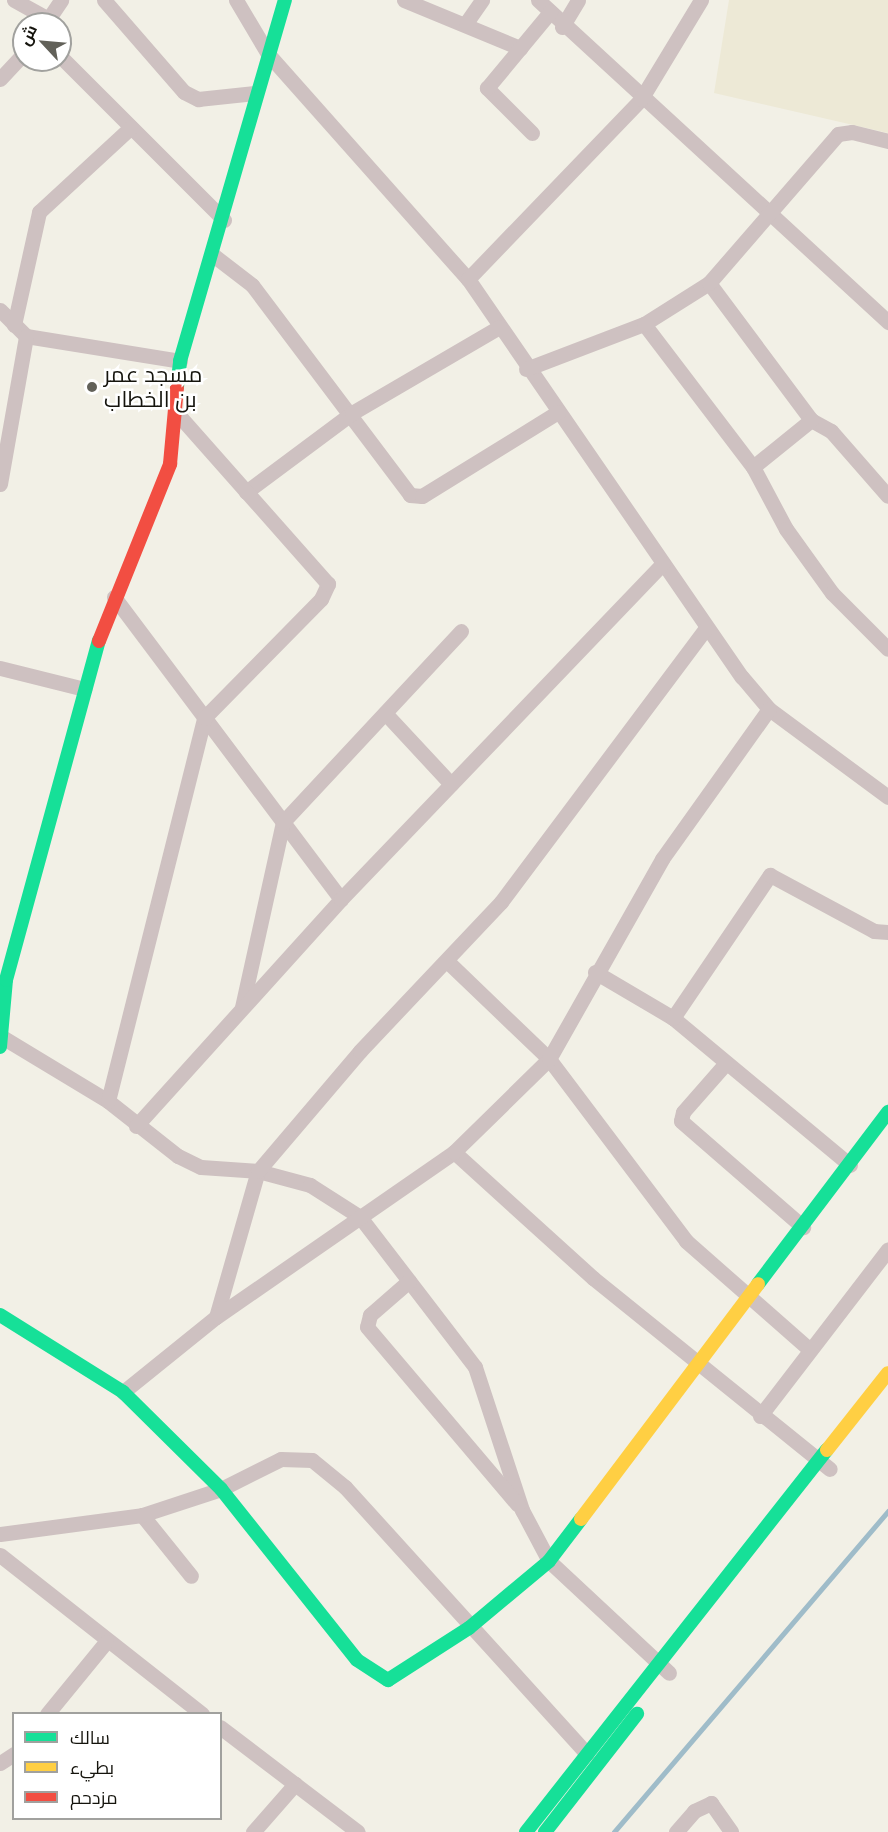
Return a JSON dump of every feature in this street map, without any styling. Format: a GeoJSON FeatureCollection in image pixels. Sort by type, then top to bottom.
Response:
{"type":"FeatureCollection","features":[{"type":"Feature","properties":{"kind":"street"},"geometry":{"type":"LineString","coordinates":[[14,0],[31,12]]}},
{"type":"Feature","properties":{"kind":"street"},"geometry":{"type":"LineString","coordinates":[[104,0],[184,92],[198,99],[255,93]]}},
{"type":"Feature","properties":{"kind":"street"},"geometry":{"type":"LineString","coordinates":[[236,0],[267,54],[468,279],[525,369],[558,412],[663,563],[705,629],[769,709],[888,797]]}},
{"type":"Feature","properties":{"kind":"street"},"geometry":{"type":"LineString","coordinates":[[285,0],[255,93],[224,220],[180,361],[170,464],[114,597],[84,689],[3,979],[1,1041],[108,1101],[136,1126],[201,1167],[258,1171],[310,1185],[360,1217],[475,1367],[522,1510],[549,1561],[663,1668]]}},
{"type":"Feature","properties":{"kind":"street"},"geometry":{"type":"LineString","coordinates":[[404,0],[466,23],[520,48]]}},
{"type":"Feature","properties":{"kind":"street"},"geometry":{"type":"LineString","coordinates":[[466,23],[482,0]]}},
{"type":"Feature","properties":{"kind":"street"},"geometry":{"type":"LineString","coordinates":[[538,0],[562,27],[888,321]]}},
{"type":"Feature","properties":{"kind":"street"},"geometry":{"type":"LineString","coordinates":[[562,27],[578,0]]}},
{"type":"Feature","properties":{"kind":"street"},"geometry":{"type":"LineString","coordinates":[[468,279],[641,99],[701,0]]}},
{"type":"Feature","properties":{"kind":"street"},"geometry":{"type":"LineString","coordinates":[[532,133],[487,93],[550,12]]}},
{"type":"Feature","properties":{"kind":"street"},"geometry":{"type":"LineString","coordinates":[[0,79],[12,66]]}},
{"type":"Feature","properties":{"kind":"street"},"geometry":{"type":"LineString","coordinates":[[72,68],[224,220]]}},
{"type":"Feature","properties":{"kind":"street"},"geometry":{"type":"LineString","coordinates":[[14,325],[39,212],[131,127]]}},
{"type":"Feature","properties":{"kind":"street"},"geometry":{"type":"LineString","coordinates":[[525,369],[644,324],[709,283],[772,216],[838,134],[852,132],[888,141]]}},
{"type":"Feature","properties":{"kind":"street"},"geometry":{"type":"LineString","coordinates":[[213,255],[252,285],[416,497],[558,412]]}},
{"type":"Feature","properties":{"kind":"street"},"geometry":{"type":"LineString","coordinates":[[709,283],[811,420],[831,431],[888,496]]}},
{"type":"Feature","properties":{"kind":"street"},"geometry":{"type":"LineString","coordinates":[[0,310],[26,336],[180,361]]}},
{"type":"Feature","properties":{"kind":"street"},"geometry":{"type":"LineString","coordinates":[[644,324],[753,467],[786,529],[832,593],[888,649]]}},
{"type":"Feature","properties":{"kind":"street"},"geometry":{"type":"LineString","coordinates":[[246,492],[352,413],[499,327]]}},
{"type":"Feature","properties":{"kind":"street"},"geometry":{"type":"LineString","coordinates":[[0,484],[2,458],[26,336]]}},
{"type":"Feature","properties":{"kind":"street"},"geometry":{"type":"LineString","coordinates":[[108,1101],[204,718],[321,599],[328,584],[175,411]]}},
{"type":"Feature","properties":{"kind":"street"},"geometry":{"type":"LineString","coordinates":[[753,467],[811,420]]}},
{"type":"Feature","properties":{"kind":"street"},"geometry":{"type":"LineString","coordinates":[[136,1126],[341,899],[663,563]]}},
{"type":"Feature","properties":{"kind":"street"},"geometry":{"type":"LineString","coordinates":[[114,597],[341,899]]}},
{"type":"Feature","properties":{"kind":"street"},"geometry":{"type":"LineString","coordinates":[[216,1317],[258,1171],[360,1051],[449,963],[584,797],[705,629]]}},
{"type":"Feature","properties":{"kind":"street"},"geometry":{"type":"LineString","coordinates":[[241,1010],[283,822],[461,631]]}},
{"type":"Feature","properties":{"kind":"street"},"geometry":{"type":"LineString","coordinates":[[0,668],[84,689]]}},
{"type":"Feature","properties":{"kind":"street"},"geometry":{"type":"LineString","coordinates":[[123,1392],[216,1317],[454,1152],[549,1059],[595,972],[662,859],[769,709]]}},
{"type":"Feature","properties":{"kind":"street"},"geometry":{"type":"LineString","coordinates":[[385,712],[451,784]]}},
{"type":"Feature","properties":{"kind":"street"},"geometry":{"type":"LineString","coordinates":[[673,1018],[770,874],[874,931],[888,932]]}},
{"type":"Feature","properties":{"kind":"street"},"geometry":{"type":"LineString","coordinates":[[449,963],[549,1059],[686,1241],[748,1299],[810,1350]]}},
{"type":"Feature","properties":{"kind":"street"},"geometry":{"type":"LineString","coordinates":[[595,972],[673,1018],[850,1165]]}},
{"type":"Feature","properties":{"kind":"street"},"geometry":{"type":"LineString","coordinates":[[726,1063],[683,1112],[681,1121],[803,1227]]}},
{"type":"Feature","properties":{"kind":"street"},"geometry":{"type":"LineString","coordinates":[[0,1315],[123,1392],[221,1489],[346,1648],[376,1677],[388,1680],[469,1628],[549,1561],[888,1112]]}},
{"type":"Feature","properties":{"kind":"street"},"geometry":{"type":"LineString","coordinates":[[454,1152],[698,1365],[759,1416],[824,1465]]}},
{"type":"Feature","properties":{"kind":"street"},"geometry":{"type":"LineString","coordinates":[[759,1416],[888,1249]]}},
{"type":"Feature","properties":{"kind":"street"},"geometry":{"type":"LineString","coordinates":[[409,1281],[370,1315],[367,1327],[522,1510]]}},
{"type":"Feature","properties":{"kind":"street"},"geometry":{"type":"LineString","coordinates":[[545,1832],[663,1668],[824,1465],[888,1373]]}},
{"type":"Feature","properties":{"kind":"street"},"geometry":{"type":"LineString","coordinates":[[824,1465],[888,1396]]}},
{"type":"Feature","properties":{"kind":"street"},"geometry":{"type":"LineString","coordinates":[[0,1534],[142,1515],[221,1489],[280,1459],[302,1456],[320,1464],[587,1754]]}},
{"type":"Feature","properties":{"kind":"street"},"geometry":{"type":"LineString","coordinates":[[142,1515],[191,1576]]}},
{"type":"Feature","properties":{"kind":"street"},"geometry":{"type":"LineString","coordinates":[[0,1555],[106,1642],[201,1712]]}},
{"type":"Feature","properties":{"kind":"street"},"geometry":{"type":"LineString","coordinates":[[48,1712],[106,1642]]}},
{"type":"Feature","properties":{"kind":"street"},"geometry":{"type":"LineString","coordinates":[[526,1832],[587,1754],[663,1668]]}},
{"type":"Feature","properties":{"kind":"street"},"geometry":{"type":"LineString","coordinates":[[222,1729],[354,1831]]}},
{"type":"Feature","properties":{"kind":"street"},"geometry":{"type":"LineString","coordinates":[[253,1832],[295,1784]]}},
{"type":"Feature","properties":{"kind":"street"},"geometry":{"type":"LineString","coordinates":[[676,1832],[694,1811],[711,1803],[731,1832]]}},
{"type":"Feature","properties":{"kind":"shaded area"},"geometry":{"type":"Polygon","coordinates":[[[729,0],[888,0],[888,133],[714,93],[729,0]]]}},
{"type":"Feature","properties":{"kind":"waterway"},"geometry":{"type":"LineString","coordinates":[[614,1832],[888,1511]]}},
{"type":"Feature","properties":{"kind":"traffic: fast"},"geometry":{"type":"LineString","coordinates":[[177,387],[180,361],[285,0]]}},
{"type":"Feature","properties":{"kind":"traffic: fast"},"geometry":{"type":"LineString","coordinates":[[0,1047],[6,980],[99,641]]}},
{"type":"Feature","properties":{"kind":"traffic: fast"},"geometry":{"type":"LineString","coordinates":[[758,1284],[888,1112]]}},
{"type":"Feature","properties":{"kind":"traffic: fast"},"geometry":{"type":"LineString","coordinates":[[0,1315],[123,1392],[221,1489],[357,1660],[388,1680],[469,1628],[549,1561],[581,1519]]}},
{"type":"Feature","properties":{"kind":"traffic: fast"},"geometry":{"type":"LineString","coordinates":[[526,1832],[827,1450]]}},
{"type":"Feature","properties":{"kind":"traffic: fast"},"geometry":{"type":"LineString","coordinates":[[545,1832],[637,1714]]}},
{"type":"Feature","properties":{"kind":"traffic: slow"},"geometry":{"type":"LineString","coordinates":[[581,1519],[758,1284]]}},
{"type":"Feature","properties":{"kind":"traffic: slow"},"geometry":{"type":"LineString","coordinates":[[827,1450],[888,1373]]}},
{"type":"Feature","properties":{"kind":"traffic: jam"},"geometry":{"type":"LineString","coordinates":[[99,641],[170,464],[177,387]]}},
{"type":"Feature","properties":{"kind":"place","name":"مسجد عمر بن الخطاب"},"geometry":{"type":"Point","coordinates":[92,387]}}]}
